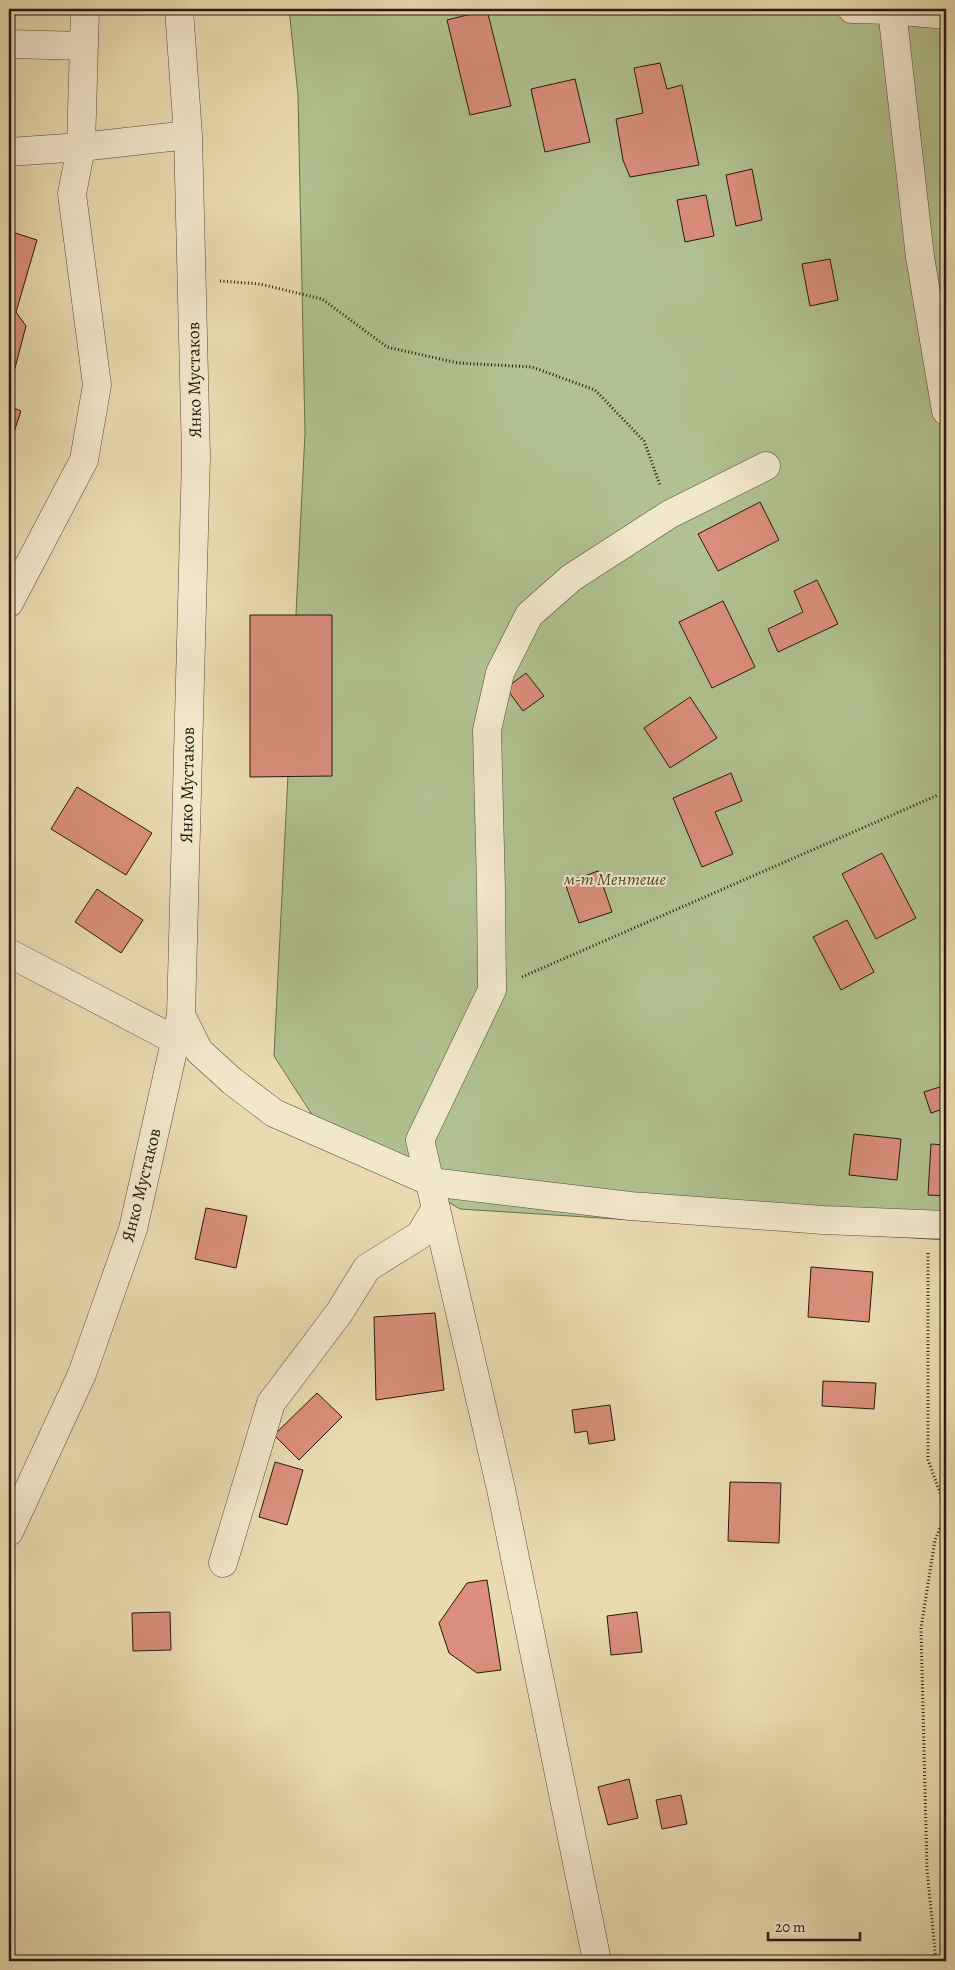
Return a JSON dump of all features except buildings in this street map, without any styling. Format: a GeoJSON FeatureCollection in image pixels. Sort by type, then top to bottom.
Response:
{"type":"FeatureCollection","features":[{"type":"Feature","properties":{"kind":"street"},"geometry":{"type":"LineString","coordinates":[[9,603],[84,460],[97,385],[72,194],[81,147],[85,9]]}},
{"type":"Feature","properties":{"kind":"street","name":"Янко Мустаков"},"geometry":{"type":"LineString","coordinates":[[12,1522],[82,1374],[133,1229],[178,1028],[196,457],[188,135],[178,9]]}},
{"type":"Feature","properties":{"kind":"street"},"geometry":{"type":"LineString","coordinates":[[852,9],[892,10],[946,15]]}},
{"type":"Feature","properties":{"kind":"street"},"geometry":{"type":"LineString","coordinates":[[892,10],[920,257],[946,411]]}},
{"type":"Feature","properties":{"kind":"street"},"geometry":{"type":"LineString","coordinates":[[9,44],[84,46]]}},
{"type":"Feature","properties":{"kind":"street"},"geometry":{"type":"LineString","coordinates":[[9,152],[81,147],[188,135]]}},
{"type":"Feature","properties":{"kind":"street"},"geometry":{"type":"LineString","coordinates":[[597,1961],[502,1488],[420,1140],[492,990],[492,888],[487,730],[500,673],[529,615],[571,578],[670,514],[766,466]]}},
{"type":"Feature","properties":{"kind":"street"},"geometry":{"type":"LineString","coordinates":[[9,953],[178,1028],[199,1051],[232,1081],[274,1113],[431,1182],[630,1206],[823,1220],[937,1224]]}},
{"type":"Feature","properties":{"kind":"street"},"geometry":{"type":"LineString","coordinates":[[223,1562],[271,1403],[339,1313],[366,1268],[420,1236],[436,1208]]}},
{"type":"Feature","properties":{"kind":"path"},"geometry":{"type":"LineString","coordinates":[[191,279],[260,284],[322,299],[386,347],[458,363],[532,367],[595,390],[644,441],[670,514]]}},
{"type":"Feature","properties":{"kind":"path"},"geometry":{"type":"LineString","coordinates":[[492,990],[938,795]]}},
{"type":"Feature","properties":{"kind":"path"},"geometry":{"type":"LineString","coordinates":[[937,1224],[928,1460],[946,1510]]}},
{"type":"Feature","properties":{"kind":"path"},"geometry":{"type":"LineString","coordinates":[[936,1961],[927,1869],[921,1628],[935,1540],[946,1514]]}},
{"type":"Feature","properties":{"kind":"green space","name":"м-т Ментeше"},"geometry":{"type":"Polygon","coordinates":[[[289,9],[946,9],[946,1240],[460,1209],[320,1127],[274,1056],[305,433],[298,95],[289,9]]]}}]}
